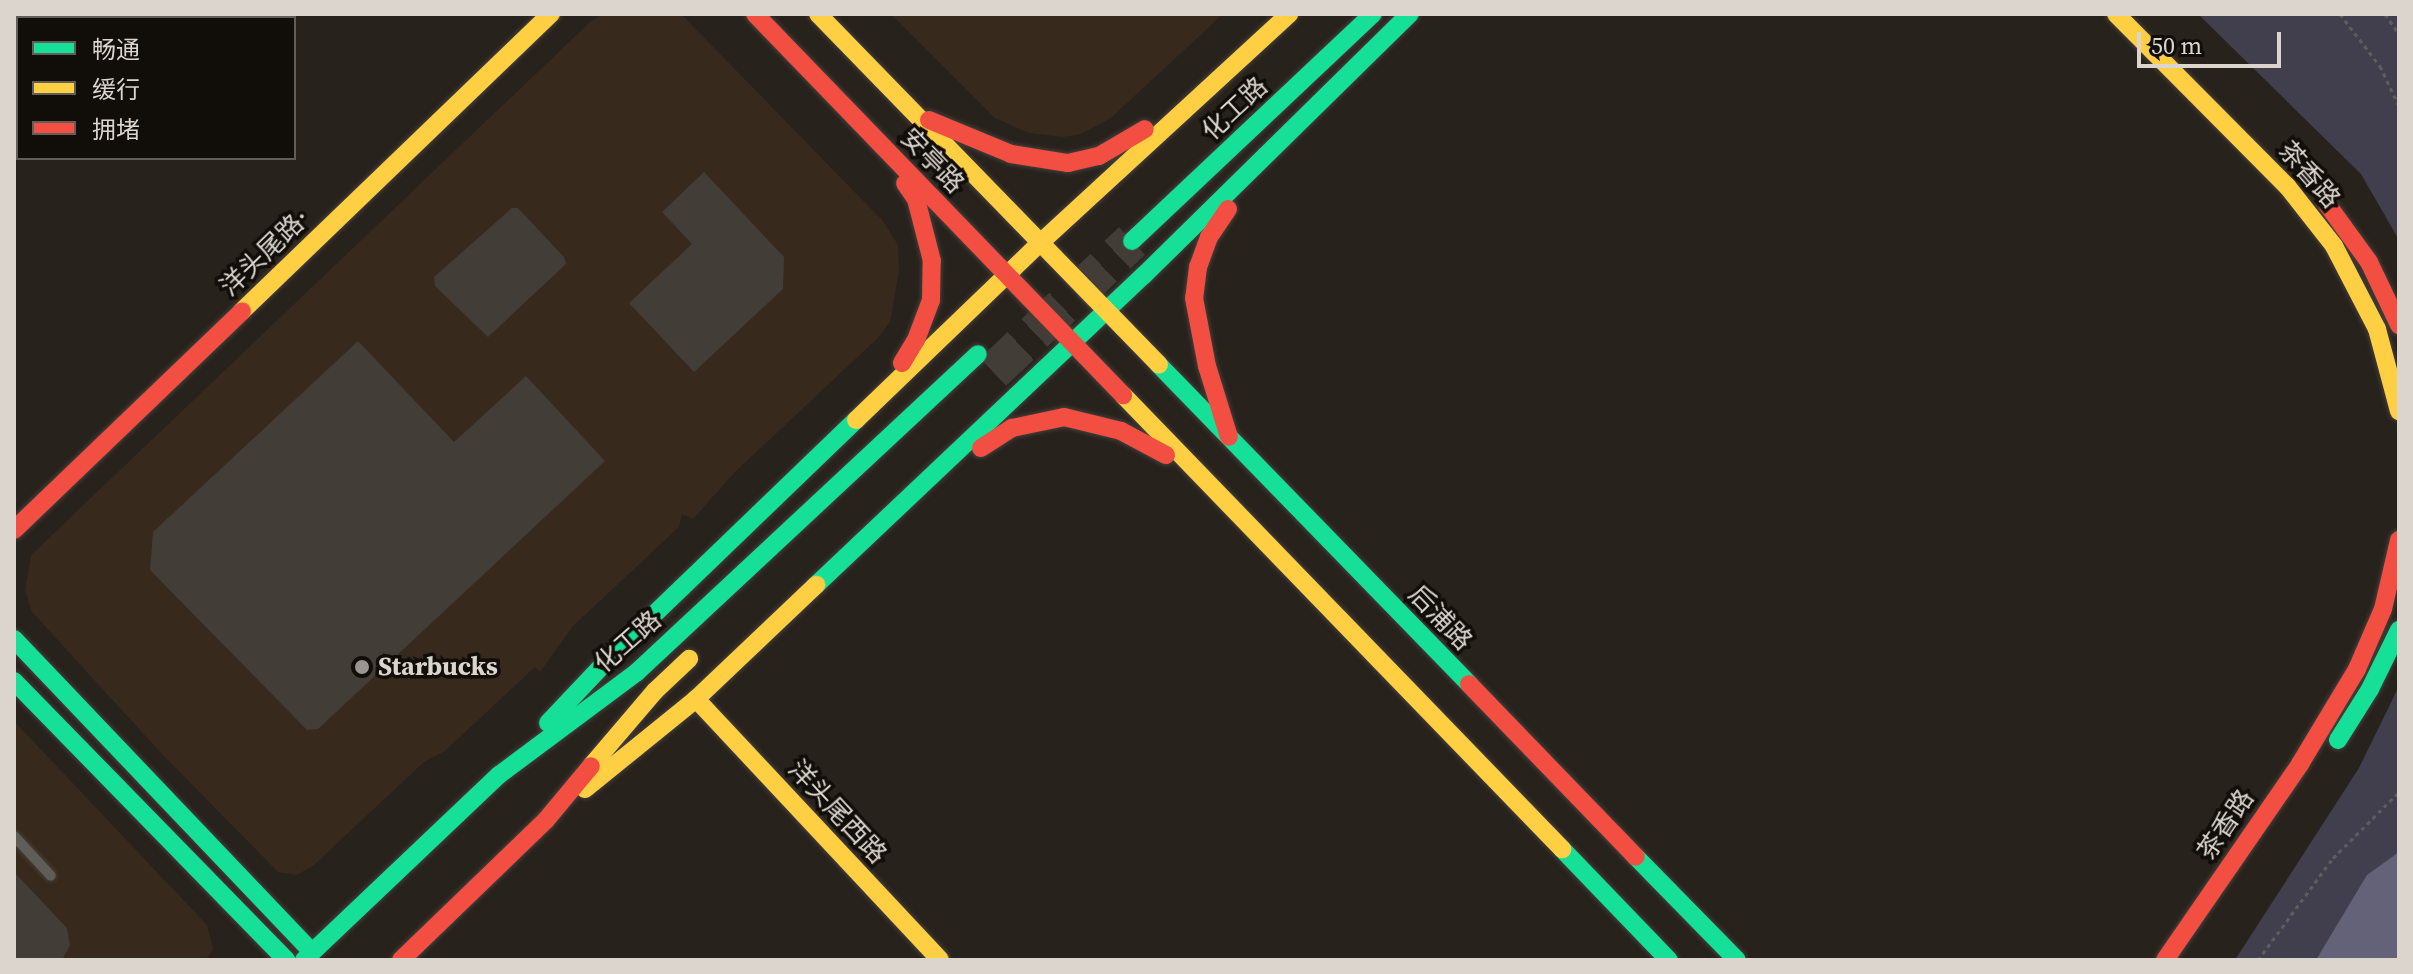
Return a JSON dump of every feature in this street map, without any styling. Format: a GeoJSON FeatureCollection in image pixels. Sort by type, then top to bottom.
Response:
{"type":"FeatureCollection","features":[{"type":"Feature","properties":{"kind":"main road","name":"洋头尾路·"},"geometry":{"type":"LineString","coordinates":[[14,530],[551,14]]}},
{"type":"Feature","properties":{"kind":"main road","name":"安亭路"},"geometry":{"type":"LineString","coordinates":[[755,14],[1072,344]]}},
{"type":"Feature","properties":{"kind":"main road","name":"安亭路"},"geometry":{"type":"LineString","coordinates":[[818,14],[1105,312]]}},
{"type":"Feature","properties":{"kind":"main road"},"geometry":{"type":"LineString","coordinates":[[499,775],[616,651],[1039,244],[1289,14]]}},
{"type":"Feature","properties":{"kind":"main road","name":"化工路"},"geometry":{"type":"LineString","coordinates":[[1132,241],[1373,14]]}},
{"type":"Feature","properties":{"kind":"main road"},"geometry":{"type":"LineString","coordinates":[[546,820],[696,699],[1072,344],[1410,14]]}},
{"type":"Feature","properties":{"kind":"main road","name":"茶香路"},"geometry":{"type":"LineString","coordinates":[[2116,14],[2287,186],[2334,246],[2377,329],[2399,411]]}},
{"type":"Feature","properties":{"kind":"main road"},"geometry":{"type":"LineString","coordinates":[[912,112],[1011,154],[1041,162],[1068,163],[1099,156],[1195,100]]}},
{"type":"Feature","properties":{"kind":"main road"},"geometry":{"type":"LineString","coordinates":[[880,144],[916,199],[932,261],[931,300],[916,340],[883,394]]}},
{"type":"Feature","properties":{"kind":"main road","name":"茶香路"},"geometry":{"type":"LineString","coordinates":[[2283,155],[2312,186],[2361,249],[2399,325]]}},
{"type":"Feature","properties":{"kind":"main road"},"geometry":{"type":"LineString","coordinates":[[1230,442],[1207,366],[1194,298],[1198,267],[1209,237],[1260,162]]}},
{"type":"Feature","properties":{"kind":"main road","name":"后浦路"},"geometry":{"type":"LineString","coordinates":[[1105,312],[1737,960]]}},
{"type":"Feature","properties":{"kind":"main road"},"geometry":{"type":"LineString","coordinates":[[1072,344],[1669,960]]}},
{"type":"Feature","properties":{"kind":"main road","name":"化工路"},"geometry":{"type":"LineString","coordinates":[[308,956],[499,775],[637,672],[978,354]]}},
{"type":"Feature","properties":{"kind":"main road"},"geometry":{"type":"LineString","coordinates":[[919,488],[1012,428],[1064,417],[1121,431],[1147,443],[1196,474]]}},
{"type":"Feature","properties":{"kind":"main road","name":"茶香路"},"geometry":{"type":"LineString","coordinates":[[2165,960],[2300,764],[2352,678],[2383,609],[2399,540]]}},
{"type":"Feature","properties":{"kind":"main road","name":"茶香路"},"geometry":{"type":"LineString","coordinates":[[2251,869],[2356,712],[2399,630]]}},
{"type":"Feature","properties":{"kind":"main road"},"geometry":{"type":"LineString","coordinates":[[14,639],[308,956]]}},
{"type":"Feature","properties":{"kind":"main road","name":"化工路"},"geometry":{"type":"LineString","coordinates":[[401,960],[546,820],[655,691],[700,649]]}},
{"type":"Feature","properties":{"kind":"main road"},"geometry":{"type":"LineString","coordinates":[[14,681],[286,960]]}},
{"type":"Feature","properties":{"kind":"main road","name":"洋头尾西路"},"geometry":{"type":"LineString","coordinates":[[696,699],[940,960]]}},
{"type":"Feature","properties":{"kind":"lane"},"geometry":{"type":"LineString","coordinates":[[14,836],[51,876]]}},
{"type":"Feature","properties":{"kind":"path"},"geometry":{"type":"LineString","coordinates":[[2340,14],[2380,66],[2399,106]]}},
{"type":"Feature","properties":{"kind":"path"},"geometry":{"type":"LineString","coordinates":[[2385,14],[2399,34]]}},
{"type":"Feature","properties":{"kind":"path"},"geometry":{"type":"LineString","coordinates":[[2258,960],[2333,858],[2399,792]]}},
{"type":"Feature","properties":{"kind":"shaded area"},"geometry":{"type":"Polygon","coordinates":[[[602,14],[681,14],[883,221],[898,245],[899,271],[890,322],[879,337],[735,472],[693,519],[682,514],[679,527],[573,626],[540,672],[535,667],[445,751],[424,762],[314,865],[297,875],[278,872],[161,753],[32,612],[25,590],[31,555],[589,23],[602,14]]]}},
{"type":"Feature","properties":{"kind":"shaded area"},"geometry":{"type":"Polygon","coordinates":[[[891,14],[1223,14],[1111,118],[1081,134],[1063,137],[1029,133],[995,118],[891,14]]]}},
{"type":"Feature","properties":{"kind":"shaded area"},"geometry":{"type":"Polygon","coordinates":[[[2198,14],[2399,14],[2399,240],[2361,174],[2198,14]]]}},
{"type":"Feature","properties":{"kind":"shaded area"},"geometry":{"type":"Polygon","coordinates":[[[2399,686],[2399,960],[2235,960],[2359,768],[2399,686]]]}},
{"type":"Feature","properties":{"kind":"shaded area"},"geometry":{"type":"Polygon","coordinates":[[[14,721],[207,925],[213,949],[206,960],[14,960],[14,721]]]}},
{"type":"Feature","properties":{"kind":"shaded area"},"geometry":{"type":"Polygon","coordinates":[[[2399,852],[2399,960],[2316,960],[2367,875],[2399,852]]]}},
{"type":"Feature","properties":{"kind":"building"},"geometry":{"type":"Polygon","coordinates":[[[704,172],[784,257],[783,289],[694,372],[629,303],[692,244],[662,212],[704,172]]]}},
{"type":"Feature","properties":{"kind":"building"},"geometry":{"type":"Polygon","coordinates":[[[512,208],[518,208],[564,257],[566,264],[488,337],[435,286],[434,277],[512,208]]]}},
{"type":"Feature","properties":{"kind":"building"},"geometry":{"type":"Polygon","coordinates":[[[358,341],[454,442],[526,376],[605,461],[318,729],[307,730],[150,570],[153,532],[358,341]]]}},
{"type":"Feature","properties":{"kind":"building"},"geometry":{"type":"Polygon","coordinates":[[[14,872],[67,928],[70,945],[62,960],[14,960],[14,872]]]}},
{"type":"Feature","properties":{"kind":"tunnel"},"geometry":{"type":"LineString","coordinates":[[993,372],[1132,241]]}},
{"type":"Feature","properties":{"kind":"traffic: fast"},"geometry":{"type":"LineString","coordinates":[[1132,241],[1373,14]]}},
{"type":"Feature","properties":{"kind":"traffic: fast"},"geometry":{"type":"LineString","coordinates":[[816,585],[1144,275],[1410,14]]}},
{"type":"Feature","properties":{"kind":"traffic: fast"},"geometry":{"type":"LineString","coordinates":[[304,960],[499,775],[637,672],[978,354]]}},
{"type":"Feature","properties":{"kind":"traffic: fast"},"geometry":{"type":"LineString","coordinates":[[1159,365],[1469,684]]}},
{"type":"Feature","properties":{"kind":"traffic: fast"},"geometry":{"type":"LineString","coordinates":[[548,723],[616,651],[856,420]]}},
{"type":"Feature","properties":{"kind":"traffic: fast"},"geometry":{"type":"LineString","coordinates":[[2338,740],[2370,689],[2399,630]]}},
{"type":"Feature","properties":{"kind":"traffic: fast"},"geometry":{"type":"LineString","coordinates":[[14,639],[312,952]]}},
{"type":"Feature","properties":{"kind":"traffic: fast"},"geometry":{"type":"LineString","coordinates":[[14,681],[286,960]]}},
{"type":"Feature","properties":{"kind":"traffic: fast"},"geometry":{"type":"LineString","coordinates":[[1562,849],[1669,960]]}},
{"type":"Feature","properties":{"kind":"traffic: fast"},"geometry":{"type":"LineString","coordinates":[[1636,857],[1737,960]]}},
{"type":"Feature","properties":{"kind":"traffic: slow"},"geometry":{"type":"LineString","coordinates":[[242,311],[551,14]]}},
{"type":"Feature","properties":{"kind":"traffic: slow"},"geometry":{"type":"LineString","coordinates":[[818,14],[1159,365]]}},
{"type":"Feature","properties":{"kind":"traffic: slow"},"geometry":{"type":"LineString","coordinates":[[856,420],[1039,244],[1289,14]]}},
{"type":"Feature","properties":{"kind":"traffic: slow"},"geometry":{"type":"LineString","coordinates":[[2116,14],[2287,186],[2334,246],[2377,329],[2399,411]]}},
{"type":"Feature","properties":{"kind":"traffic: slow"},"geometry":{"type":"LineString","coordinates":[[1123,395],[1562,849]]}},
{"type":"Feature","properties":{"kind":"traffic: slow"},"geometry":{"type":"LineString","coordinates":[[585,789],[696,699],[816,585]]}},
{"type":"Feature","properties":{"kind":"traffic: slow"},"geometry":{"type":"LineString","coordinates":[[591,766],[655,691],[689,659]]}},
{"type":"Feature","properties":{"kind":"traffic: slow"},"geometry":{"type":"LineString","coordinates":[[696,699],[940,960]]}},
{"type":"Feature","properties":{"kind":"traffic: jam"},"geometry":{"type":"LineString","coordinates":[[755,14],[1123,395]]}},
{"type":"Feature","properties":{"kind":"traffic: jam"},"geometry":{"type":"LineString","coordinates":[[929,120],[1011,154],[1068,163],[1099,156],[1145,129]]}},
{"type":"Feature","properties":{"kind":"traffic: jam"},"geometry":{"type":"LineString","coordinates":[[902,363],[916,340],[931,300],[932,261],[916,199],[905,183]]}},
{"type":"Feature","properties":{"kind":"traffic: jam"},"geometry":{"type":"LineString","coordinates":[[2327,204],[2369,262],[2399,325]]}},
{"type":"Feature","properties":{"kind":"traffic: jam"},"geometry":{"type":"LineString","coordinates":[[1228,209],[1209,237],[1198,267],[1194,298],[1207,366],[1229,437]]}},
{"type":"Feature","properties":{"kind":"traffic: jam"},"geometry":{"type":"LineString","coordinates":[[14,530],[242,311]]}},
{"type":"Feature","properties":{"kind":"traffic: jam"},"geometry":{"type":"LineString","coordinates":[[981,448],[1012,428],[1064,417],[1121,431],[1166,455]]}},
{"type":"Feature","properties":{"kind":"traffic: jam"},"geometry":{"type":"LineString","coordinates":[[2165,960],[2300,764],[2357,669],[2383,609],[2399,540]]}},
{"type":"Feature","properties":{"kind":"traffic: jam"},"geometry":{"type":"LineString","coordinates":[[1469,684],[1636,857]]}},
{"type":"Feature","properties":{"kind":"traffic: jam"},"geometry":{"type":"LineString","coordinates":[[401,960],[546,820],[591,766]]}},
{"type":"Feature","properties":{"kind":"place","name":"Starbucks"},"geometry":{"type":"Point","coordinates":[362,667]}}]}
